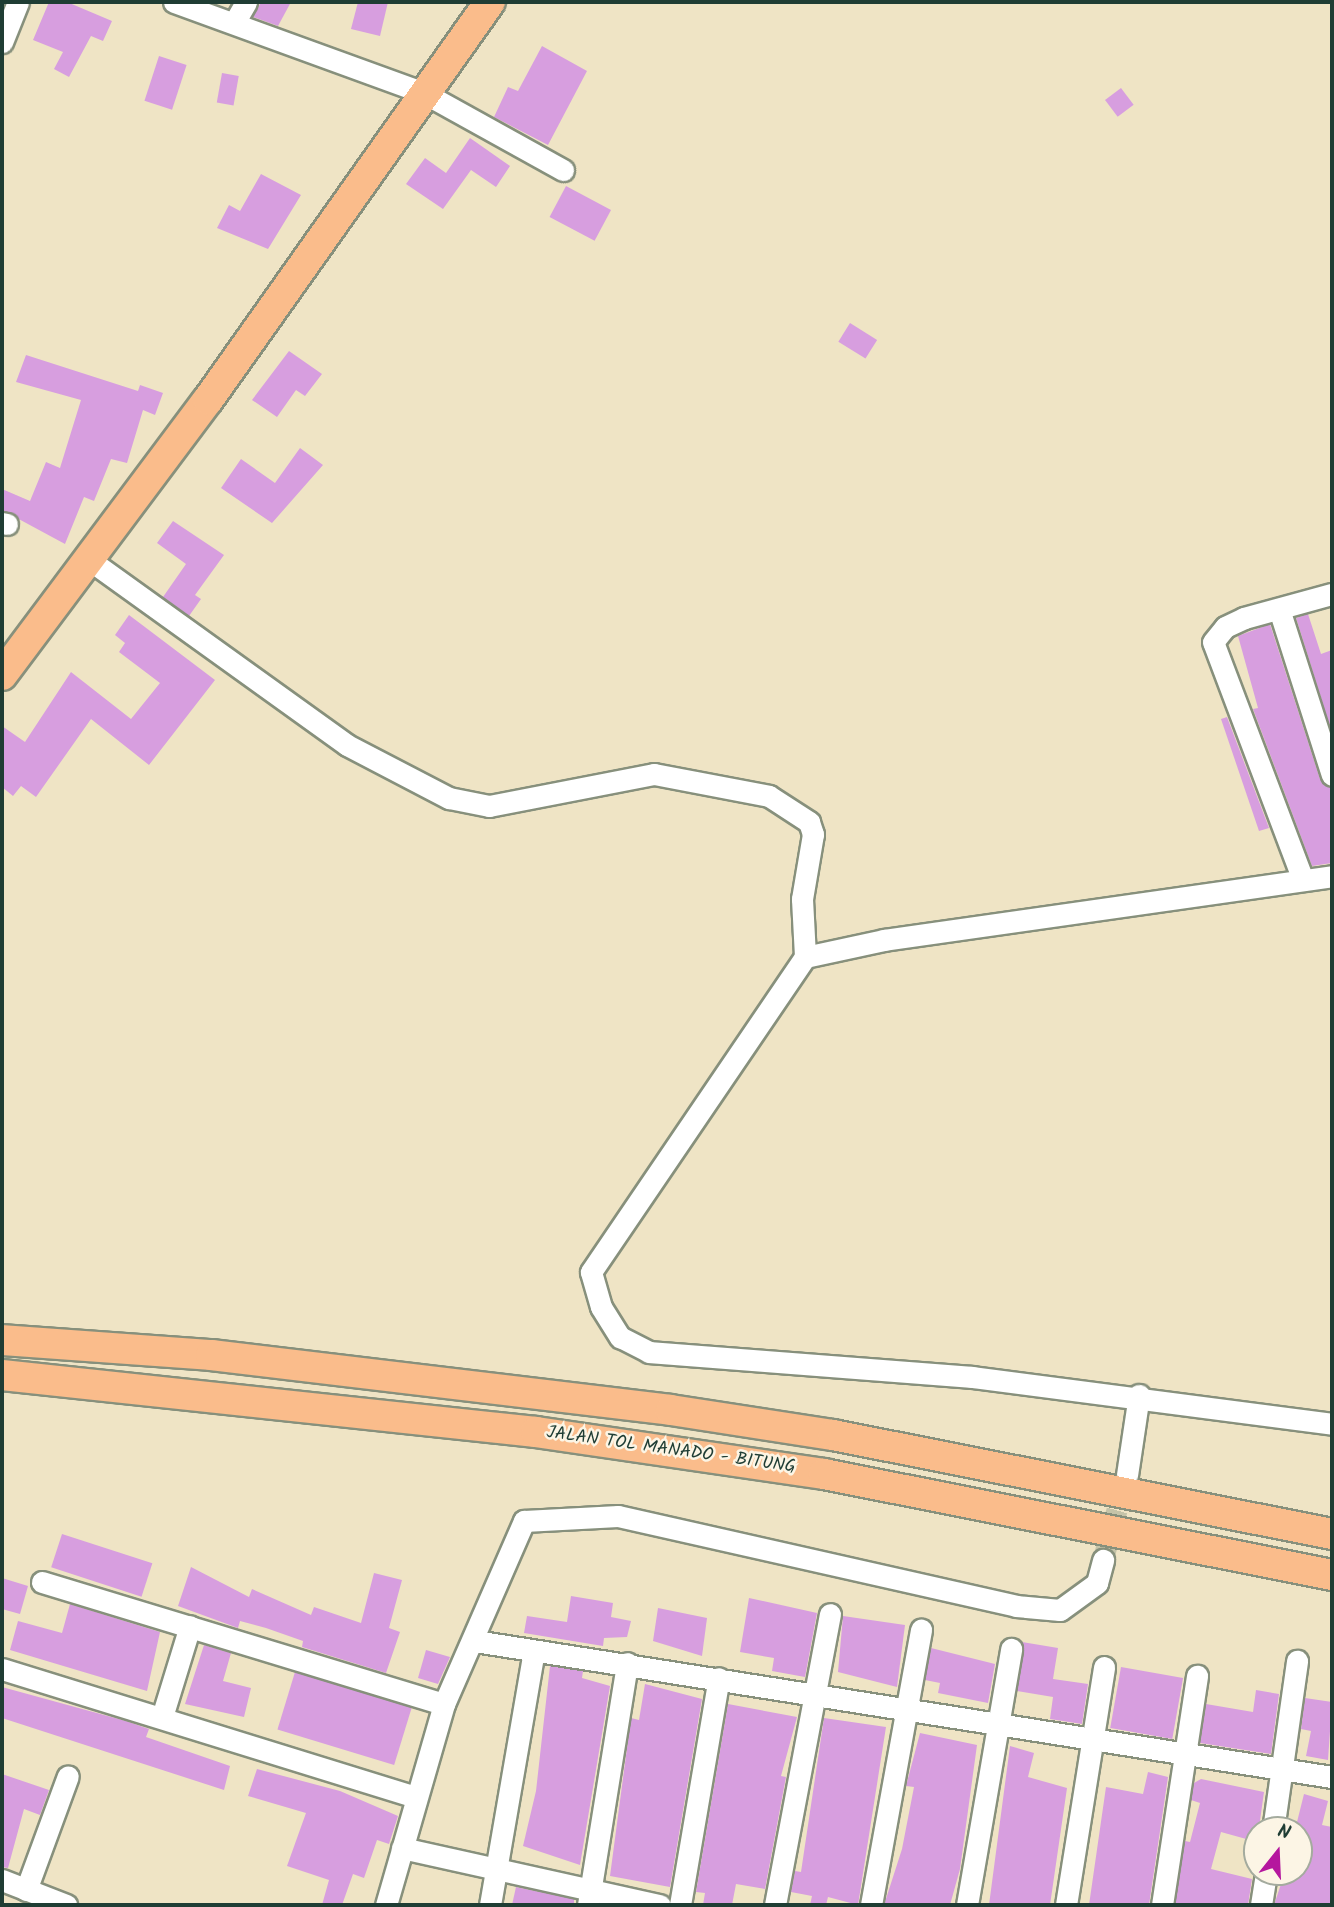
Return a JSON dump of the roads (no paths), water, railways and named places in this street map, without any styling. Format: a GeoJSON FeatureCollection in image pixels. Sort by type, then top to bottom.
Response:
{"type":"FeatureCollection","features":[{"type":"Feature","properties":{"kind":"highway"},"geometry":{"type":"LineString","coordinates":[[2,675],[91,561],[490,2]]}},
{"type":"Feature","properties":{"kind":"highway"},"geometry":{"type":"LineString","coordinates":[[2,1340],[211,1355],[541,1391],[833,1435],[1332,1534]]}},
{"type":"Feature","properties":{"kind":"highway","name":"JALAN TOL MANADO - BITUNG"},"geometry":{"type":"LineString","coordinates":[[2,1374],[207,1392],[824,1474],[1332,1575]]}},
{"type":"Feature","properties":{"kind":"street"},"geometry":{"type":"LineString","coordinates":[[2,42],[18,2]]}},
{"type":"Feature","properties":{"kind":"street"},"geometry":{"type":"LineString","coordinates":[[174,2],[424,93],[563,170]]}},
{"type":"Feature","properties":{"kind":"street"},"geometry":{"type":"LineString","coordinates":[[234,23],[246,2]]}},
{"type":"Feature","properties":{"kind":"street"},"geometry":{"type":"LineString","coordinates":[[91,561],[347,745],[449,798],[489,806],[654,774],[782,801],[813,834],[802,899],[804,957],[591,1272],[601,1307],[620,1337],[649,1352],[1139,1395],[1332,1424]]}},
{"type":"Feature","properties":{"kind":"street"},"geometry":{"type":"LineString","coordinates":[[1303,880],[1232,679],[1214,652],[1225,627],[1279,609],[1331,597]]}},
{"type":"Feature","properties":{"kind":"street"},"geometry":{"type":"LineString","coordinates":[[1279,609],[1332,775]]}},
{"type":"Feature","properties":{"kind":"street"},"geometry":{"type":"LineString","coordinates":[[804,957],[884,940],[1332,876]]}},
{"type":"Feature","properties":{"kind":"street"},"geometry":{"type":"LineString","coordinates":[[1127,1475],[1139,1395]]}},
{"type":"Feature","properties":{"kind":"street"},"geometry":{"type":"LineString","coordinates":[[386,1905],[444,1704],[475,1640],[524,1521],[618,1516],[1016,1606],[1060,1610],[1097,1583],[1103,1560]]}},
{"type":"Feature","properties":{"kind":"street"},"geometry":{"type":"LineString","coordinates":[[42,1582],[444,1704]]}},
{"type":"Feature","properties":{"kind":"street"},"geometry":{"type":"LineString","coordinates":[[775,1905],[818,1692],[830,1614]]}},
{"type":"Feature","properties":{"kind":"street"},"geometry":{"type":"LineString","coordinates":[[162,1717],[190,1626]]}},
{"type":"Feature","properties":{"kind":"street"},"geometry":{"type":"LineString","coordinates":[[871,1905],[921,1629]]}},
{"type":"Feature","properties":{"kind":"street"},"geometry":{"type":"LineString","coordinates":[[475,1640],[818,1692],[1332,1777]]}},
{"type":"Feature","properties":{"kind":"street"},"geometry":{"type":"LineString","coordinates":[[967,1905],[1011,1648]]}},
{"type":"Feature","properties":{"kind":"street"},"geometry":{"type":"LineString","coordinates":[[490,1905],[534,1651]]}},
{"type":"Feature","properties":{"kind":"street"},"geometry":{"type":"LineString","coordinates":[[1275,1816],[1297,1661]]}},
{"type":"Feature","properties":{"kind":"street"},"geometry":{"type":"LineString","coordinates":[[590,1898],[627,1663]]}},
{"type":"Feature","properties":{"kind":"street"},"geometry":{"type":"LineString","coordinates":[[1066,1905],[1104,1667]]}},
{"type":"Feature","properties":{"kind":"street"},"geometry":{"type":"LineString","coordinates":[[2,1669],[416,1797]]}},
{"type":"Feature","properties":{"kind":"street"},"geometry":{"type":"LineString","coordinates":[[1162,1905],[1197,1676]]}},
{"type":"Feature","properties":{"kind":"street"},"geometry":{"type":"LineString","coordinates":[[680,1905],[719,1678]]}},
{"type":"Feature","properties":{"kind":"street"},"geometry":{"type":"LineString","coordinates":[[26,1890],[68,1776]]}},
{"type":"Feature","properties":{"kind":"street"},"geometry":{"type":"LineString","coordinates":[[402,1848],[590,1898],[660,1905]]}},
{"type":"Feature","properties":{"kind":"street"},"geometry":{"type":"LineString","coordinates":[[2,1880],[66,1905]]}},
{"type":"Feature","properties":{"kind":"street"},"geometry":{"type":"LineString","coordinates":[[1261,1905],[1264,1886]]}},
{"type":"Feature","properties":{"kind":"tunnel"},"geometry":{"type":"LineString","coordinates":[[1103,1560],[1125,1481]]}}]}
